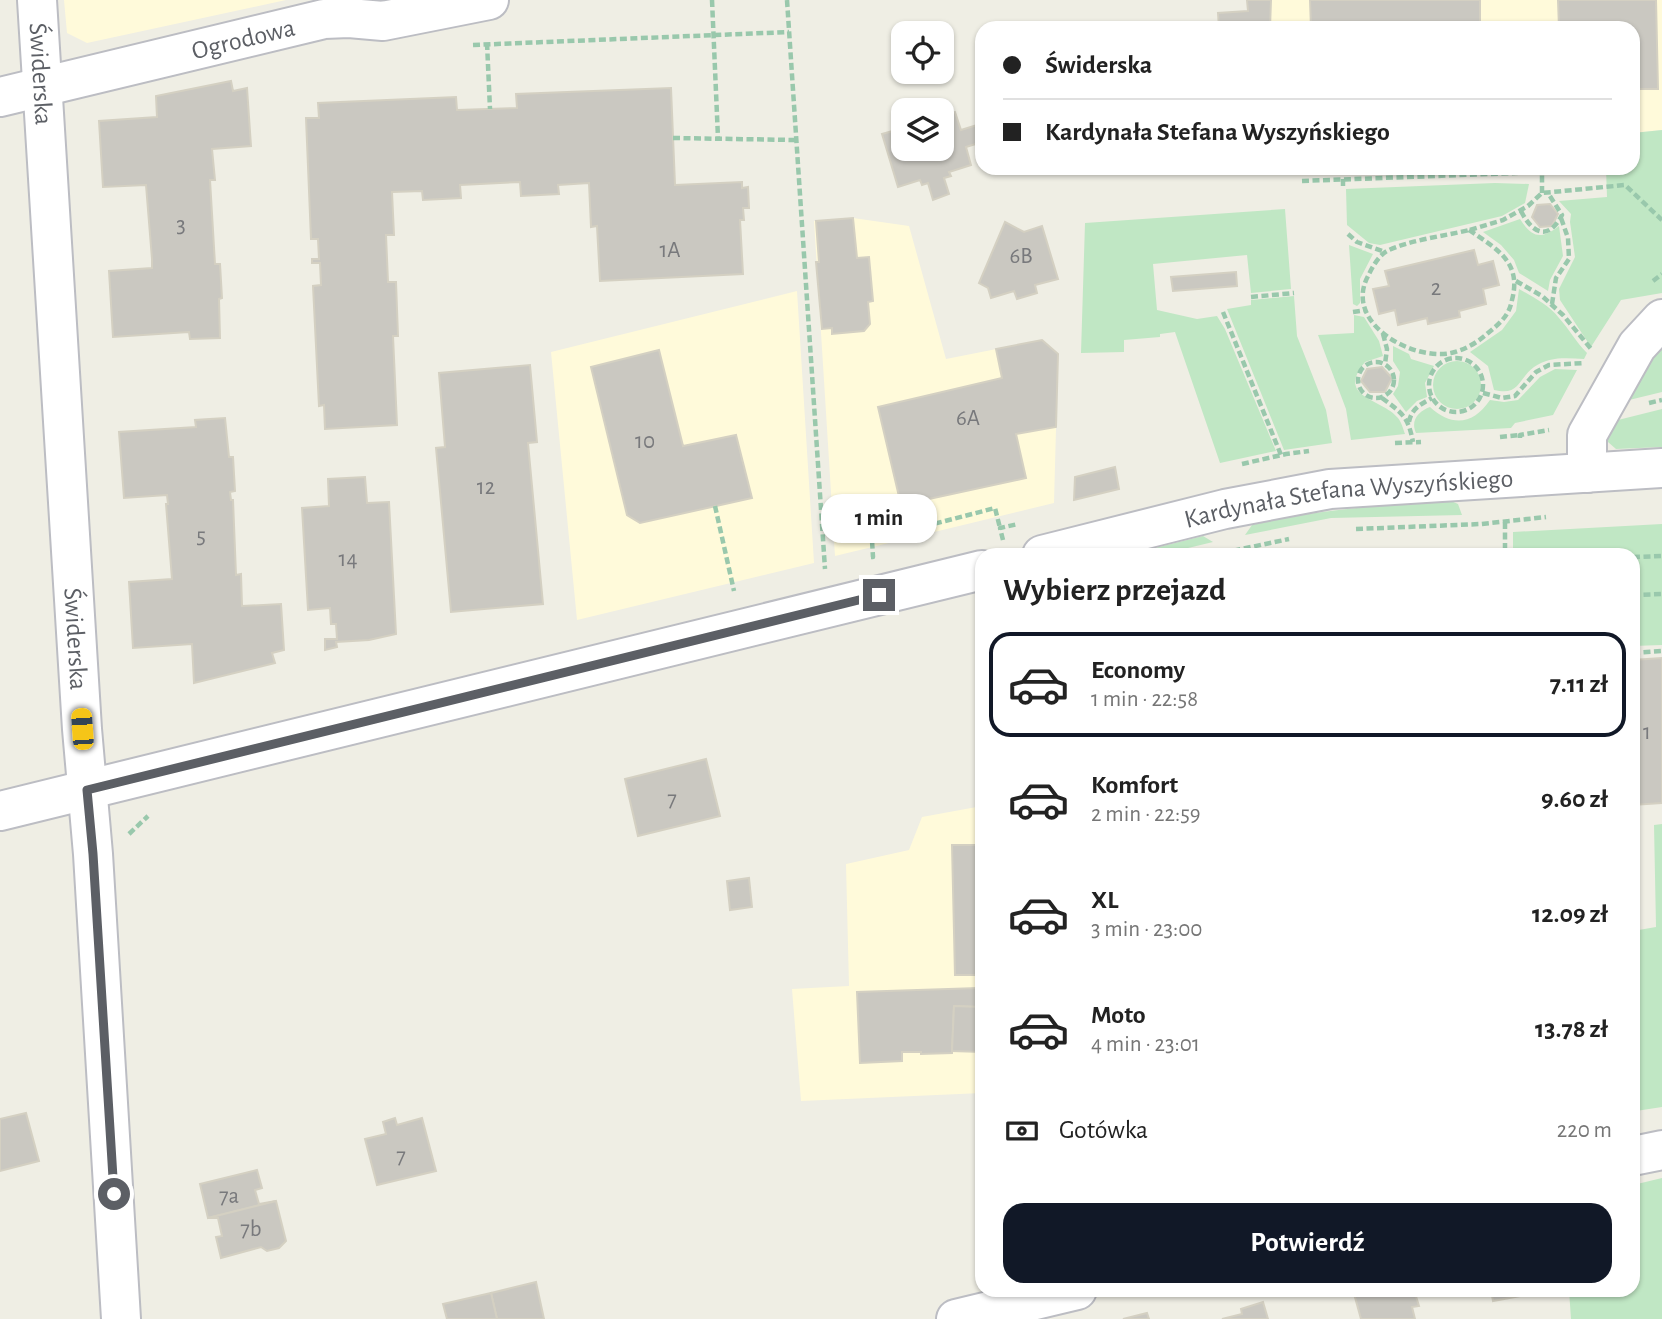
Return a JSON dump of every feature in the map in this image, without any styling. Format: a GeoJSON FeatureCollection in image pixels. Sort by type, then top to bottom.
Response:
{"type":"FeatureCollection","features":[{"type":"Feature","properties":{"kind":"street","name":"Świderska"},"geometry":{"type":"LineString","coordinates":[[37,0],[121,1319]]}},
{"type":"Feature","properties":{"kind":"street","name":"Ogrodowa"},"geometry":{"type":"LineString","coordinates":[[0,97],[324,19],[349,18],[383,22],[488,17]]}},
{"type":"Feature","properties":{"kind":"street"},"geometry":{"type":"LineString","coordinates":[[1587,473],[1587,435],[1637,346],[1662,318]]}},
{"type":"Feature","properties":{"kind":"street","name":"Kardynała Stefana Wyszyńskiego"},"geometry":{"type":"LineString","coordinates":[[1076,548],[1225,509],[1330,489],[1662,468]]}},
{"type":"Feature","properties":{"kind":"street"},"geometry":{"type":"LineString","coordinates":[[0,811],[975,572]]}},
{"type":"Feature","properties":{"kind":"street"},"geometry":{"type":"LineString","coordinates":[[1640,1155],[1662,1150]]}},
{"type":"Feature","properties":{"kind":"street"},"geometry":{"type":"LineString","coordinates":[[956,1319],[1048,1297]]}},
{"type":"Feature","properties":{"kind":"path"},"geometry":{"type":"LineString","coordinates":[[712,0],[718,138]]}},
{"type":"Feature","properties":{"kind":"path"},"geometry":{"type":"LineString","coordinates":[[787,0],[825,570]]}},
{"type":"Feature","properties":{"kind":"path"},"geometry":{"type":"LineString","coordinates":[[488,17],[490,109]]}},
{"type":"Feature","properties":{"kind":"path"},"geometry":{"type":"LineString","coordinates":[[460,46],[789,32]]}},
{"type":"Feature","properties":{"kind":"path"},"geometry":{"type":"LineString","coordinates":[[673,138],[796,140]]}},
{"type":"Feature","properties":{"kind":"path"},"geometry":{"type":"LineString","coordinates":[[1302,181],[1431,175]]}},
{"type":"Feature","properties":{"kind":"path"},"geometry":{"type":"LineString","coordinates":[[1521,211],[1527,223],[1537,231],[1546,232],[1557,225],[1562,215],[1545,193],[1543,175]]}},
{"type":"Feature","properties":{"kind":"path"},"geometry":{"type":"LineString","coordinates":[[1343,179],[1343,189]]}},
{"type":"Feature","properties":{"kind":"path"},"geometry":{"type":"LineString","coordinates":[[1348,234],[1357,242],[1385,252],[1503,220],[1521,211],[1545,193],[1625,185],[1662,220]]}},
{"type":"Feature","properties":{"kind":"path"},"geometry":{"type":"LineString","coordinates":[[1552,304],[1556,278],[1569,259],[1568,238],[1560,218]]}},
{"type":"Feature","properties":{"kind":"path"},"geometry":{"type":"LineString","coordinates":[[1469,230],[1497,249],[1506,258],[1516,281],[1552,304],[1598,356]]}},
{"type":"Feature","properties":{"kind":"path"},"geometry":{"type":"LineString","coordinates":[[1385,252],[1365,282],[1363,302],[1366,310],[1375,328],[1383,334],[1422,353],[1444,357],[1460,358],[1477,367],[1482,374],[1483,393],[1473,407],[1457,413],[1440,408],[1432,398],[1429,384],[1431,375],[1444,357],[1477,343],[1509,314],[1516,281]]}},
{"type":"Feature","properties":{"kind":"path"},"geometry":{"type":"LineString","coordinates":[[1251,297],[1294,293]]}},
{"type":"Feature","properties":{"kind":"path"},"geometry":{"type":"LineString","coordinates":[[1353,312],[1366,310]]}},
{"type":"Feature","properties":{"kind":"path"},"geometry":{"type":"LineString","coordinates":[[1223,312],[1281,455]]}},
{"type":"Feature","properties":{"kind":"path"},"geometry":{"type":"LineString","coordinates":[[1383,334],[1387,349],[1385,365]]}},
{"type":"Feature","properties":{"kind":"path"},"geometry":{"type":"LineString","coordinates":[[1374,362],[1385,365],[1394,373],[1394,385],[1382,398],[1376,399],[1365,394],[1359,384],[1358,378],[1363,367],[1374,362]]}},
{"type":"Feature","properties":{"kind":"path"},"geometry":{"type":"LineString","coordinates":[[1483,393],[1502,398],[1515,396],[1536,372],[1549,365],[1593,364]]}},
{"type":"Feature","properties":{"kind":"path"},"geometry":{"type":"LineString","coordinates":[[1382,398],[1409,423]]}},
{"type":"Feature","properties":{"kind":"path"},"geometry":{"type":"LineString","coordinates":[[1412,442],[1410,414],[1432,398]]}},
{"type":"Feature","properties":{"kind":"path"},"geometry":{"type":"LineString","coordinates":[[715,506],[734,592]]}},
{"type":"Feature","properties":{"kind":"path"},"geometry":{"type":"LineString","coordinates":[[861,561],[873,557],[872,540],[995,508],[1000,528]]}},
{"type":"Feature","properties":{"kind":"path"},"geometry":{"type":"LineString","coordinates":[[1346,529],[1505,522],[1549,516]]}},
{"type":"Feature","properties":{"kind":"path"},"geometry":{"type":"LineString","coordinates":[[1505,522],[1505,548]]}},
{"type":"Feature","properties":{"kind":"path"},"geometry":{"type":"LineString","coordinates":[[1247,548],[1295,538]]}},
{"type":"Feature","properties":{"kind":"path"},"geometry":{"type":"LineString","coordinates":[[1640,557],[1662,556]]}},
{"type":"Feature","properties":{"kind":"path"},"geometry":{"type":"LineString","coordinates":[[1640,595],[1662,594]]}},
{"type":"Feature","properties":{"kind":"path"},"geometry":{"type":"LineString","coordinates":[[1640,653],[1662,651]]}},
{"type":"Feature","properties":{"kind":"shaded area"},"geometry":{"type":"Polygon","coordinates":[[[64,0],[286,0],[87,43],[67,33],[64,0]]]}},
{"type":"Feature","properties":{"kind":"shaded area"},"geometry":{"type":"Polygon","coordinates":[[[1271,0],[1662,0],[1662,130],[1640,132],[1640,21],[1270,21],[1271,0]]]}},
{"type":"Feature","properties":{"kind":"shaded area"},"geometry":{"type":"Polygon","coordinates":[[[853,218],[909,226],[946,359],[1042,340],[1058,354],[1054,503],[835,556],[814,221],[853,218]]]}},
{"type":"Feature","properties":{"kind":"shaded area"},"geometry":{"type":"Polygon","coordinates":[[[797,291],[814,563],[577,620],[551,352],[797,291]]]}},
{"type":"Feature","properties":{"kind":"shaded area"},"geometry":{"type":"Polygon","coordinates":[[[975,807],[975,1093],[801,1101],[792,989],[849,986],[846,864],[909,850],[922,817],[975,807]]]}},
{"type":"Feature","properties":{"kind":"green space"},"geometry":{"type":"Polygon","coordinates":[[[1662,130],[1662,293],[1621,300],[1591,347],[1560,300],[1559,289],[1575,257],[1571,214],[1559,201],[1607,197],[1606,175],[1640,175],[1640,132],[1662,130]]]}},
{"type":"Feature","properties":{"kind":"green space"},"geometry":{"type":"Polygon","coordinates":[[[1529,184],[1525,203],[1502,216],[1380,245],[1369,243],[1347,225],[1346,189],[1529,184]]]}},
{"type":"Feature","properties":{"kind":"green space"},"geometry":{"type":"Polygon","coordinates":[[[1285,209],[1291,289],[1251,293],[1247,255],[1153,264],[1157,310],[1197,319],[1217,316],[1225,329],[1276,451],[1220,463],[1175,332],[1160,334],[1160,337],[1124,340],[1124,352],[1081,353],[1085,223],[1285,209]]]}},
{"type":"Feature","properties":{"kind":"green space"},"geometry":{"type":"Polygon","coordinates":[[[1520,219],[1537,235],[1559,226],[1563,256],[1550,280],[1548,291],[1519,273],[1514,260],[1501,245],[1483,232],[1520,219]]]}},
{"type":"Feature","properties":{"kind":"green space"},"geometry":{"type":"Polygon","coordinates":[[[1349,245],[1373,254],[1360,279],[1360,303],[1357,306],[1353,304],[1349,245]]]}},
{"type":"Feature","properties":{"kind":"green space"},"geometry":{"type":"Polygon","coordinates":[[[1519,289],[1550,309],[1587,353],[1584,359],[1558,358],[1546,361],[1528,372],[1514,389],[1494,390],[1488,366],[1470,352],[1502,330],[1516,311],[1519,289]]]}},
{"type":"Feature","properties":{"kind":"green space"},"geometry":{"type":"Polygon","coordinates":[[[1294,296],[1297,336],[1326,410],[1332,443],[1284,450],[1227,309],[1251,305],[1251,300],[1294,296]]]}},
{"type":"Feature","properties":{"kind":"green space"},"geometry":{"type":"Polygon","coordinates":[[[1354,315],[1364,317],[1379,341],[1383,356],[1365,362],[1357,374],[1355,383],[1358,390],[1391,411],[1398,418],[1405,434],[1351,440],[1346,409],[1318,335],[1354,333],[1354,315]]]}},
{"type":"Feature","properties":{"kind":"green space"},"geometry":{"type":"Polygon","coordinates":[[[1662,340],[1662,392],[1625,401],[1662,340]]]}},
{"type":"Feature","properties":{"kind":"green space"},"geometry":{"type":"Polygon","coordinates":[[[1393,346],[1409,354],[1411,359],[1434,366],[1425,383],[1427,397],[1417,401],[1406,412],[1393,394],[1398,386],[1400,372],[1393,361],[1393,346]]]}},
{"type":"Feature","properties":{"kind":"green space"},"geometry":{"type":"Polygon","coordinates":[[[1457,361],[1474,368],[1481,385],[1474,402],[1457,409],[1440,402],[1433,385],[1440,368],[1457,361]]]}},
{"type":"Feature","properties":{"kind":"green space"},"geometry":{"type":"Polygon","coordinates":[[[1555,369],[1577,370],[1553,415],[1515,423],[1511,428],[1416,433],[1415,420],[1430,407],[1446,418],[1469,418],[1477,414],[1490,400],[1518,400],[1540,377],[1555,369]]]}},
{"type":"Feature","properties":{"kind":"green space"},"geometry":{"type":"Polygon","coordinates":[[[1662,409],[1662,447],[1616,449],[1608,442],[1608,433],[1618,420],[1662,409]]]}},
{"type":"Feature","properties":{"kind":"green space"},"geometry":{"type":"Polygon","coordinates":[[[1451,501],[1458,504],[1462,515],[1331,518],[1245,535],[1252,525],[1326,511],[1451,501]]]}},
{"type":"Feature","properties":{"kind":"green space"},"geometry":{"type":"Polygon","coordinates":[[[1662,524],[1662,645],[1640,646],[1640,548],[1513,548],[1513,532],[1662,524]]]}},
{"type":"Feature","properties":{"kind":"green space"},"geometry":{"type":"Polygon","coordinates":[[[1203,536],[1213,542],[1188,548],[1155,548],[1203,536]]]}},
{"type":"Feature","properties":{"kind":"green space"},"geometry":{"type":"Polygon","coordinates":[[[1662,824],[1662,1107],[1640,1110],[1640,930],[1656,927],[1654,825],[1662,824]]]}},
{"type":"Feature","properties":{"kind":"green space"},"geometry":{"type":"Polygon","coordinates":[[[1662,1178],[1662,1319],[1571,1319],[1569,1297],[1640,1297],[1640,1183],[1662,1178]]]}},
{"type":"Feature","properties":{"kind":"building"},"geometry":{"type":"Polygon","coordinates":[[[1247,0],[1271,0],[1270,21],[1219,21],[1218,13],[1248,11],[1247,0]]]}},
{"type":"Feature","properties":{"kind":"building"},"geometry":{"type":"Polygon","coordinates":[[[1310,0],[1480,0],[1480,21],[1311,21],[1310,0]]]}},
{"type":"Feature","properties":{"kind":"building"},"geometry":{"type":"Polygon","coordinates":[[[1558,0],[1656,0],[1658,89],[1640,89],[1640,21],[1559,21],[1558,0]]]}},
{"type":"Feature","properties":{"kind":"building"},"geometry":{"type":"Polygon","coordinates":[[[231,81],[233,91],[247,88],[251,146],[212,149],[215,180],[210,180],[215,264],[220,264],[222,298],[219,299],[220,338],[190,339],[189,332],[113,337],[109,271],[152,268],[152,259],[146,185],[103,187],[99,121],[157,117],[156,96],[231,81]]]}},
{"type":"Feature","properties":{"kind":"building"},"geometry":{"type":"Polygon","coordinates":[[[671,88],[675,185],[742,182],[742,188],[748,187],[749,208],[743,208],[744,220],[740,220],[743,274],[600,281],[597,226],[591,227],[589,183],[558,185],[559,194],[521,196],[520,182],[460,185],[461,198],[423,200],[422,191],[392,192],[394,235],[386,235],[388,282],[396,282],[398,336],[393,336],[397,425],[325,429],[324,405],[319,406],[313,286],[321,285],[320,263],[312,263],[312,259],[319,259],[318,239],[311,239],[306,118],[319,118],[318,103],[456,97],[457,110],[517,108],[516,94],[671,88]]]}},
{"type":"Feature","properties":{"kind":"building"},"geometry":{"type":"Polygon","coordinates":[[[955,112],[961,130],[975,126],[975,144],[966,147],[971,165],[949,172],[951,176],[944,178],[949,194],[933,200],[928,183],[922,185],[920,180],[898,187],[882,134],[891,131],[891,161],[954,161],[955,112]]]}},
{"type":"Feature","properties":{"kind":"building"},"geometry":{"type":"Polygon","coordinates":[[[1550,204],[1558,214],[1552,226],[1540,227],[1532,217],[1537,205],[1550,204]]]}},
{"type":"Feature","properties":{"kind":"building"},"geometry":{"type":"Polygon","coordinates":[[[853,218],[857,258],[869,257],[873,301],[868,302],[870,324],[864,331],[832,334],[832,328],[822,329],[816,262],[819,262],[816,221],[853,218]]]}},
{"type":"Feature","properties":{"kind":"building"},"geometry":{"type":"Polygon","coordinates":[[[1005,222],[1024,232],[1042,226],[1058,279],[1035,285],[1037,293],[1017,299],[1014,291],[991,298],[988,288],[979,283],[1005,222]]]}},
{"type":"Feature","properties":{"kind":"building"},"geometry":{"type":"Polygon","coordinates":[[[1474,250],[1478,265],[1493,261],[1499,285],[1483,289],[1486,304],[1459,311],[1460,317],[1428,324],[1427,318],[1398,325],[1395,310],[1379,314],[1373,289],[1389,286],[1385,271],[1474,250]]]}},
{"type":"Feature","properties":{"kind":"building"},"geometry":{"type":"Polygon","coordinates":[[[1236,272],[1237,286],[1173,291],[1171,277],[1236,272]]]}},
{"type":"Feature","properties":{"kind":"building"},"geometry":{"type":"Polygon","coordinates":[[[1042,340],[1058,354],[1056,427],[1016,434],[1026,478],[901,505],[878,407],[1002,378],[996,349],[1042,340]]]}},
{"type":"Feature","properties":{"kind":"building"},"geometry":{"type":"Polygon","coordinates":[[[659,350],[683,446],[736,435],[752,498],[640,523],[627,515],[591,367],[659,350]]]}},
{"type":"Feature","properties":{"kind":"building"},"geometry":{"type":"Polygon","coordinates":[[[530,365],[537,442],[528,443],[543,604],[451,612],[436,448],[445,447],[439,373],[530,365]]]}},
{"type":"Feature","properties":{"kind":"building"},"geometry":{"type":"Polygon","coordinates":[[[1382,367],[1392,378],[1385,392],[1370,392],[1361,381],[1367,369],[1382,367]]]}},
{"type":"Feature","properties":{"kind":"building"},"geometry":{"type":"Polygon","coordinates":[[[225,418],[229,457],[233,457],[235,491],[230,492],[233,500],[236,575],[241,574],[242,606],[281,604],[284,650],[272,653],[275,663],[194,683],[192,644],[133,648],[129,582],[172,579],[168,504],[167,495],[124,498],[119,432],[196,427],[195,420],[225,418]]]}},
{"type":"Feature","properties":{"kind":"building"},"geometry":{"type":"Polygon","coordinates":[[[1115,467],[1119,489],[1074,500],[1075,477],[1115,467]]]}},
{"type":"Feature","properties":{"kind":"building"},"geometry":{"type":"Polygon","coordinates":[[[365,477],[367,503],[389,502],[396,634],[369,640],[336,642],[337,647],[325,650],[325,639],[337,639],[336,624],[331,624],[330,608],[308,610],[302,508],[329,506],[328,479],[365,477]]]}},
{"type":"Feature","properties":{"kind":"building"},"geometry":{"type":"Polygon","coordinates":[[[1662,658],[1662,803],[1640,805],[1640,660],[1662,658]]]}},
{"type":"Feature","properties":{"kind":"building"},"geometry":{"type":"Polygon","coordinates":[[[706,759],[720,816],[638,836],[625,779],[706,759]]]}},
{"type":"Feature","properties":{"kind":"building"},"geometry":{"type":"Polygon","coordinates":[[[952,845],[975,845],[975,975],[955,975],[952,845]]]}},
{"type":"Feature","properties":{"kind":"building"},"geometry":{"type":"Polygon","coordinates":[[[749,878],[752,907],[730,910],[727,881],[749,878]]]}},
{"type":"Feature","properties":{"kind":"building"},"geometry":{"type":"Polygon","coordinates":[[[975,988],[975,1007],[954,1006],[952,1053],[902,1052],[902,1061],[860,1063],[857,992],[975,988]]]}},
{"type":"Feature","properties":{"kind":"building"},"geometry":{"type":"Polygon","coordinates":[[[954,1006],[975,1007],[975,1052],[952,1051],[954,1006]]]}},
{"type":"Feature","properties":{"kind":"building"},"geometry":{"type":"Polygon","coordinates":[[[26,1113],[39,1161],[0,1171],[0,1119],[26,1113]]]}},
{"type":"Feature","properties":{"kind":"building"},"geometry":{"type":"Polygon","coordinates":[[[395,1118],[397,1125],[422,1118],[436,1171],[377,1185],[365,1139],[386,1134],[383,1122],[395,1118]]]}},
{"type":"Feature","properties":{"kind":"building"},"geometry":{"type":"Polygon","coordinates":[[[257,1170],[262,1188],[255,1190],[259,1204],[276,1201],[208,1218],[200,1184],[257,1170]]]}},
{"type":"Feature","properties":{"kind":"building"},"geometry":{"type":"Polygon","coordinates":[[[276,1201],[286,1241],[279,1248],[267,1251],[261,1247],[221,1258],[216,1237],[222,1236],[218,1218],[208,1218],[276,1201]]]}},
{"type":"Feature","properties":{"kind":"building"},"geometry":{"type":"Polygon","coordinates":[[[536,1282],[544,1319],[497,1319],[491,1293],[536,1282]]]}},
{"type":"Feature","properties":{"kind":"building"},"geometry":{"type":"Polygon","coordinates":[[[491,1293],[497,1319],[447,1319],[443,1304],[491,1293]]]}},
{"type":"Feature","properties":{"kind":"building"},"geometry":{"type":"Polygon","coordinates":[[[1355,1297],[1416,1297],[1419,1306],[1412,1307],[1415,1319],[1361,1319],[1355,1297]]]}},
{"type":"Feature","properties":{"kind":"building"},"geometry":{"type":"Polygon","coordinates":[[[1492,1297],[1515,1297],[1493,1301],[1492,1297]]]}},
{"type":"Feature","properties":{"kind":"building"},"geometry":{"type":"Polygon","coordinates":[[[1263,1302],[1268,1319],[1222,1319],[1242,1314],[1241,1309],[1263,1302]]]}},
{"type":"Feature","properties":{"kind":"building"},"geometry":{"type":"Polygon","coordinates":[[[1147,1313],[1149,1319],[1123,1319],[1147,1313]]]}},
{"type":"Feature","properties":{"kind":"route"},"geometry":{"type":"LineString","coordinates":[[114,1194],[87,790],[879,595]]}}]}
